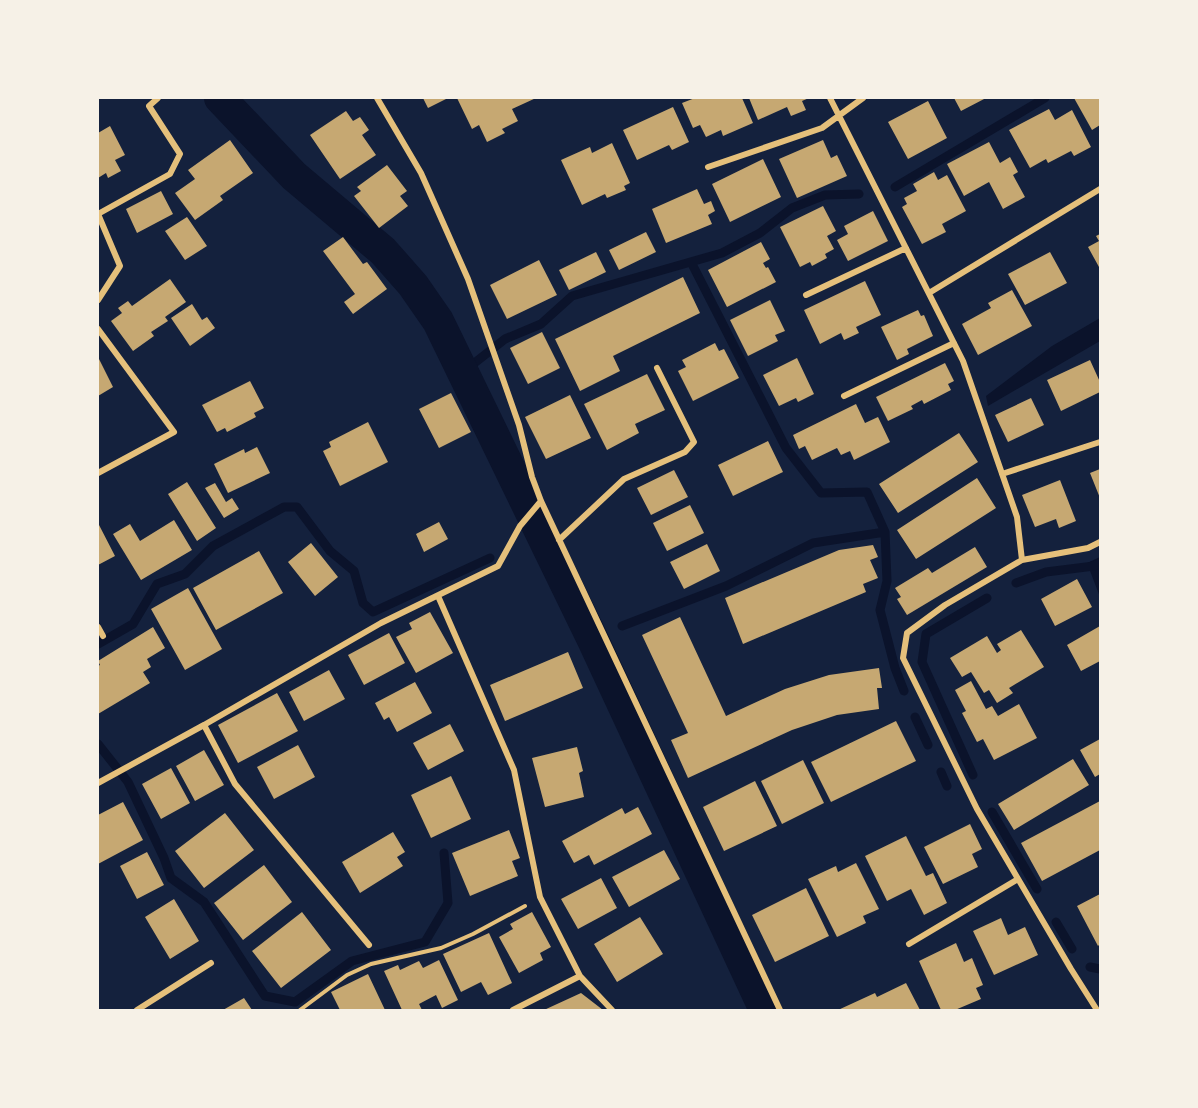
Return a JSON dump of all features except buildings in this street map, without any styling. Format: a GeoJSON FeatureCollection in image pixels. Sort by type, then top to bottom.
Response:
{"type":"FeatureCollection","features":[{"type":"Feature","properties":{"kind":"street"},"geometry":{"type":"LineString","coordinates":[[98,300],[120,266],[98,214],[170,174],[180,154],[150,106],[158,98]]}},
{"type":"Feature","properties":{"kind":"street"},"geometry":{"type":"LineString","coordinates":[[377,98],[421,173],[468,279],[519,425],[532,477],[559,540],[780,1011]]}},
{"type":"Feature","properties":{"kind":"street"},"geometry":{"type":"LineString","coordinates":[[830,98],[963,361],[1017,517],[1022,560]]}},
{"type":"Feature","properties":{"kind":"street"},"geometry":{"type":"LineString","coordinates":[[708,167],[822,128],[862,98]]}},
{"type":"Feature","properties":{"kind":"street"},"geometry":{"type":"LineString","coordinates":[[929,293],[1101,189]]}},
{"type":"Feature","properties":{"kind":"street"},"geometry":{"type":"LineString","coordinates":[[806,295],[906,248]]}},
{"type":"Feature","properties":{"kind":"street"},"geometry":{"type":"LineString","coordinates":[[98,329],[174,432],[98,473]]}},
{"type":"Feature","properties":{"kind":"street"},"geometry":{"type":"LineString","coordinates":[[844,396],[954,343]]}},
{"type":"Feature","properties":{"kind":"street"},"geometry":{"type":"LineString","coordinates":[[559,540],[624,479],[685,452],[694,442],[657,368]]}},
{"type":"Feature","properties":{"kind":"street"},"geometry":{"type":"LineString","coordinates":[[1002,474],[1101,442]]}},
{"type":"Feature","properties":{"kind":"street"},"geometry":{"type":"LineString","coordinates":[[98,783],[381,623],[498,566],[520,526],[542,501]]}},
{"type":"Feature","properties":{"kind":"street"},"geometry":{"type":"LineString","coordinates":[[1097,1011],[977,809],[903,658],[907,633],[945,605],[1022,560],[1088,548],[1101,542]]}},
{"type":"Feature","properties":{"kind":"street"},"geometry":{"type":"LineString","coordinates":[[438,596],[514,770],[540,897],[580,976],[612,1011]]}},
{"type":"Feature","properties":{"kind":"street"},"geometry":{"type":"LineString","coordinates":[[98,627],[103,636]]}},
{"type":"Feature","properties":{"kind":"street"},"geometry":{"type":"LineString","coordinates":[[204,725],[235,784],[369,945]]}},
{"type":"Feature","properties":{"kind":"street"},"geometry":{"type":"LineString","coordinates":[[909,944],[1018,879]]}},
{"type":"Feature","properties":{"kind":"street"},"geometry":{"type":"LineString","coordinates":[[137,1011],[211,963]]}},
{"type":"Feature","properties":{"kind":"street"},"geometry":{"type":"LineString","coordinates":[[513,1011],[580,976]]}},
{"type":"Feature","properties":{"kind":"path"},"geometry":{"type":"LineString","coordinates":[[300,1011],[355,971],[371,964],[441,948],[540,897]]}},
{"type":"Feature","properties":{"kind":"water"},"geometry":{"type":"Polygon","coordinates":[[[1100,318],[1100,341],[988,406],[986,396],[1052,346],[1100,318]]]}},
{"type":"Feature","properties":{"kind":"water"},"geometry":{"type":"Polygon","coordinates":[[[1100,557],[1100,597],[1087,563],[1100,557]]]}},
{"type":"Feature","properties":{"kind":"waterway"},"geometry":{"type":"LineString","coordinates":[[220,98],[294,176],[383,251],[413,285],[438,321],[593,640],[765,1010]]}},
{"type":"Feature","properties":{"kind":"waterway"},"geometry":{"type":"LineString","coordinates":[[895,187],[1045,98]]}},
{"type":"Feature","properties":{"kind":"waterway"},"geometry":{"type":"LineString","coordinates":[[463,372],[505,339],[541,324],[572,296],[722,253],[760,233],[792,208],[825,195],[859,194]]}},
{"type":"Feature","properties":{"kind":"waterway"},"geometry":{"type":"LineString","coordinates":[[691,262],[786,448],[821,493],[867,492],[885,532]]}},
{"type":"Feature","properties":{"kind":"waterway"},"geometry":{"type":"LineString","coordinates":[[98,644],[133,624],[157,584],[185,574],[213,546],[284,507],[297,507],[330,551],[354,571],[363,603],[373,612],[490,558]]}},
{"type":"Feature","properties":{"kind":"waterway"},"geometry":{"type":"LineString","coordinates":[[622,626],[726,586],[813,543],[885,532],[887,581],[880,610],[895,668],[904,691]]}},
{"type":"Feature","properties":{"kind":"waterway"},"geometry":{"type":"LineString","coordinates":[[1016,583],[1046,572],[1094,566],[1100,563]]}},
{"type":"Feature","properties":{"kind":"waterway"},"geometry":{"type":"LineString","coordinates":[[973,775],[922,662],[926,634],[987,598]]}},
{"type":"Feature","properties":{"kind":"waterway"},"geometry":{"type":"LineString","coordinates":[[915,717],[928,745]]}},
{"type":"Feature","properties":{"kind":"waterway"},"geometry":{"type":"LineString","coordinates":[[98,744],[128,782],[171,878],[204,902],[265,996],[295,1002],[352,961],[425,942],[448,903],[444,853]]}},
{"type":"Feature","properties":{"kind":"waterway"},"geometry":{"type":"LineString","coordinates":[[941,772],[947,786]]}},
{"type":"Feature","properties":{"kind":"waterway"},"geometry":{"type":"LineString","coordinates":[[992,812],[1037,889]]}},
{"type":"Feature","properties":{"kind":"waterway"},"geometry":{"type":"LineString","coordinates":[[1056,922],[1072,949]]}},
{"type":"Feature","properties":{"kind":"waterway"},"geometry":{"type":"LineString","coordinates":[[1090,967],[1100,969]]}}]}
